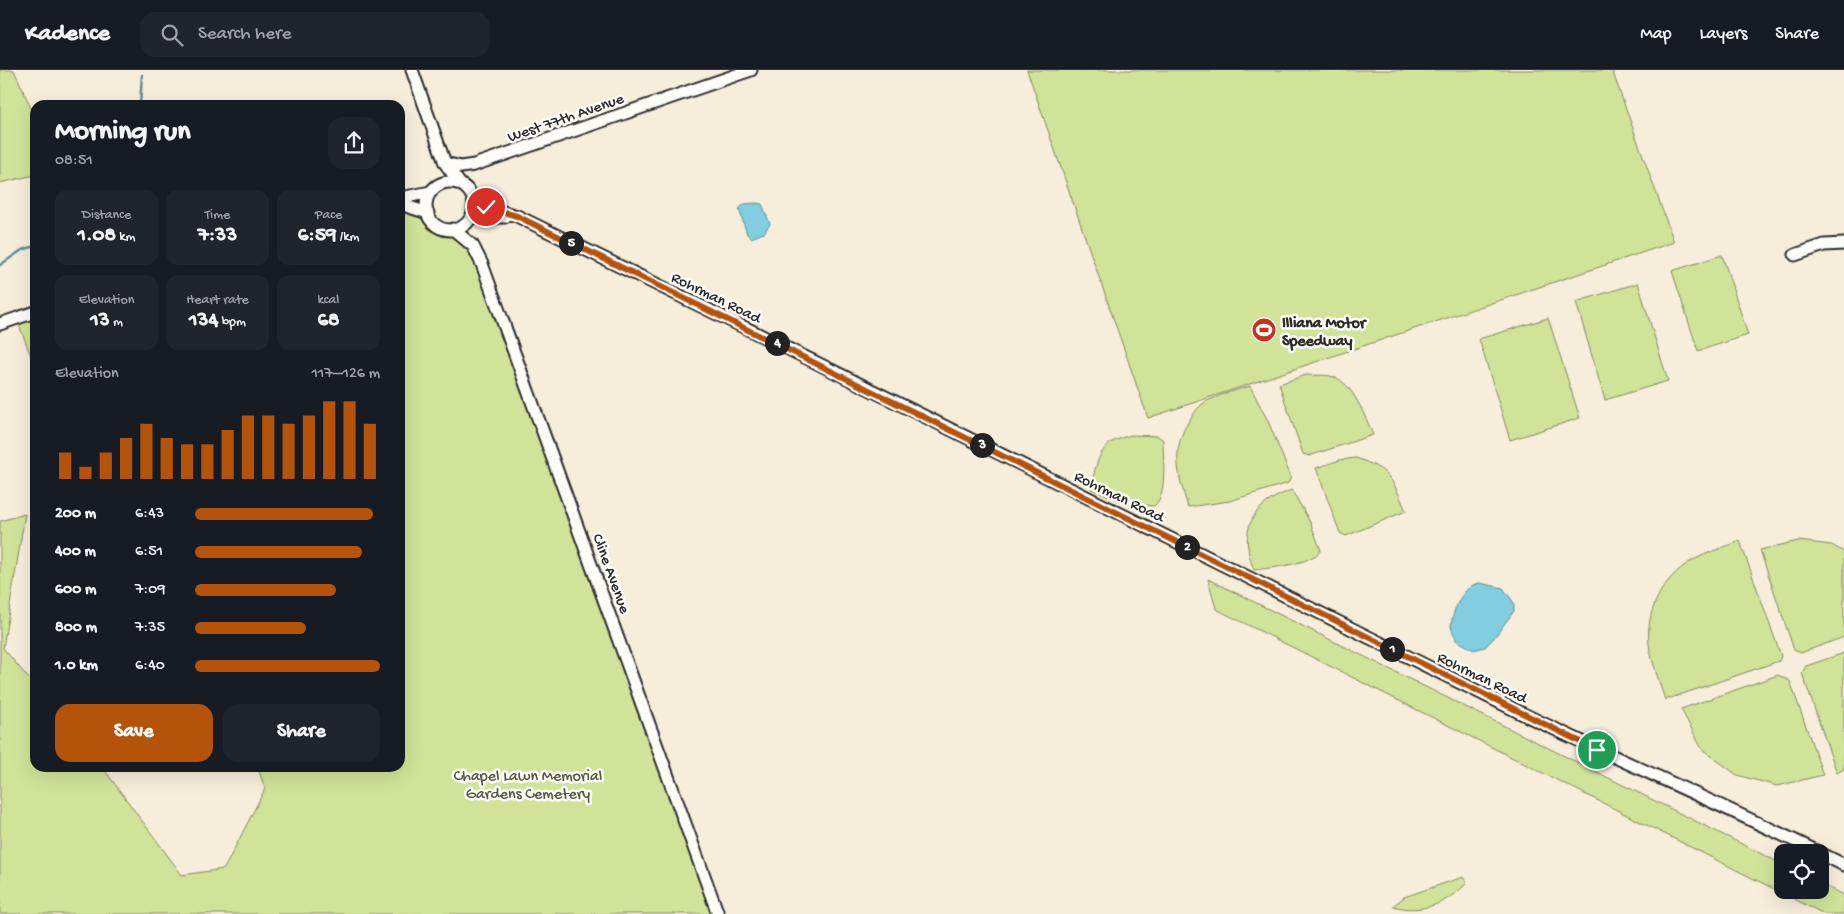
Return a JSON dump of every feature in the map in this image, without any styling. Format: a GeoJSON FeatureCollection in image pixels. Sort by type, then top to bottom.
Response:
{"type":"FeatureCollection","features":[{"type":"Feature","properties":{"kind":"street"},"geometry":{"type":"LineString","coordinates":[[412,70],[445,163],[461,184],[470,191],[474,200],[471,217],[461,227],[453,229],[437,225],[428,213],[427,202],[445,163]]}},
{"type":"Feature","properties":{"kind":"street","name":"West 77th Avenue"},"geometry":{"type":"LineString","coordinates":[[445,163],[461,167],[474,164],[751,70]]}},
{"type":"Feature","properties":{"kind":"street"},"geometry":{"type":"LineString","coordinates":[[461,184],[474,164]]}},
{"type":"Feature","properties":{"kind":"street"},"geometry":{"type":"LineString","coordinates":[[405,197],[432,190],[444,183],[461,184]]}},
{"type":"Feature","properties":{"kind":"street","name":"Rohrman Road"},"geometry":{"type":"LineString","coordinates":[[474,200],[486,207],[517,216],[1597,750],[1701,795],[1801,844]]}},
{"type":"Feature","properties":{"kind":"street"},"geometry":{"type":"LineString","coordinates":[[405,206],[428,213]]}},
{"type":"Feature","properties":{"kind":"street","name":"Rohrman Road"},"geometry":{"type":"LineString","coordinates":[[471,217],[517,216]]}},
{"type":"Feature","properties":{"kind":"street","name":"Cline Avenue"},"geometry":{"type":"LineString","coordinates":[[471,217],[473,246],[482,264],[718,914]]}},
{"type":"Feature","properties":{"kind":"street","name":"Cline Avenue"},"geometry":{"type":"LineString","coordinates":[[453,229],[473,246]]}},
{"type":"Feature","properties":{"kind":"street"},"geometry":{"type":"LineString","coordinates":[[1795,256],[1824,245],[1844,244]]}},
{"type":"Feature","properties":{"kind":"street"},"geometry":{"type":"LineString","coordinates":[[1,324],[30,314]]}},
{"type":"Feature","properties":{"kind":"street","name":"Rohrman Road"},"geometry":{"type":"LineString","coordinates":[[1829,858],[1844,865]]}},
{"type":"Feature","properties":{"kind":"green space"},"geometry":{"type":"Polygon","coordinates":[[[0,70],[14,70],[30,106],[30,176],[0,183],[0,70]]]}},
{"type":"Feature","properties":{"kind":"green space","name":"Illiana Motor Speedway"},"geometry":{"type":"Polygon","coordinates":[[[1027,70],[1612,70],[1674,242],[1148,418],[1027,70]]]}},
{"type":"Feature","properties":{"kind":"green space","name":"Chapel Lawn Memorial Gardens Cemetery"},"geometry":{"type":"Polygon","coordinates":[[[405,209],[412,211],[433,226],[450,233],[473,256],[713,914],[0,914],[0,521],[25,514],[3,648],[30,680],[30,772],[106,772],[182,875],[224,869],[265,789],[259,772],[405,772],[405,209]]]}},
{"type":"Feature","properties":{"kind":"green space"},"geometry":{"type":"Polygon","coordinates":[[[1722,255],[1748,335],[1698,351],[1672,271],[1722,255]]]}},
{"type":"Feature","properties":{"kind":"green space"},"geometry":{"type":"Polygon","coordinates":[[[1638,283],[1668,381],[1605,400],[1576,302],[1638,283]]]}},
{"type":"Feature","properties":{"kind":"green space"},"geometry":{"type":"Polygon","coordinates":[[[30,318],[30,354],[18,322],[30,318]]]}},
{"type":"Feature","properties":{"kind":"green space"},"geometry":{"type":"Polygon","coordinates":[[[1548,318],[1580,418],[1510,440],[1479,339],[1548,318]]]}},
{"type":"Feature","properties":{"kind":"green space"},"geometry":{"type":"Polygon","coordinates":[[[1306,375],[1331,376],[1341,380],[1358,402],[1373,435],[1309,456],[1303,454],[1279,384],[1306,375]]]}},
{"type":"Feature","properties":{"kind":"green space"},"geometry":{"type":"Polygon","coordinates":[[[1250,386],[1268,421],[1291,477],[1288,483],[1230,501],[1188,507],[1181,483],[1178,460],[1178,449],[1186,426],[1196,411],[1206,401],[1250,386]]]}},
{"type":"Feature","properties":{"kind":"green space"},"geometry":{"type":"Polygon","coordinates":[[[1131,435],[1158,436],[1163,440],[1163,485],[1158,501],[1154,506],[1129,504],[1091,489],[1097,463],[1103,451],[1112,442],[1131,435]]]}},
{"type":"Feature","properties":{"kind":"green space"},"geometry":{"type":"Polygon","coordinates":[[[1356,458],[1377,467],[1389,477],[1406,511],[1346,536],[1340,533],[1316,468],[1340,460],[1356,458]]]}},
{"type":"Feature","properties":{"kind":"green space"},"geometry":{"type":"Polygon","coordinates":[[[1292,490],[1310,522],[1321,550],[1309,559],[1300,562],[1254,570],[1247,543],[1248,531],[1252,520],[1267,503],[1292,490]]]}},
{"type":"Feature","properties":{"kind":"green space"},"geometry":{"type":"Polygon","coordinates":[[[1740,541],[1781,656],[1779,661],[1665,700],[1650,651],[1649,624],[1657,599],[1663,587],[1672,577],[1693,560],[1740,541]]]}},
{"type":"Feature","properties":{"kind":"green space"},"geometry":{"type":"Polygon","coordinates":[[[1798,541],[1832,545],[1844,552],[1844,637],[1801,653],[1794,650],[1760,550],[1798,541]]]}},
{"type":"Feature","properties":{"kind":"green space"},"geometry":{"type":"Polygon","coordinates":[[[1208,579],[1774,860],[1774,889],[1216,609],[1208,579]]]}},
{"type":"Feature","properties":{"kind":"green space"},"geometry":{"type":"Polygon","coordinates":[[[1844,653],[1844,769],[1837,773],[1802,673],[1806,666],[1844,653]]]}},
{"type":"Feature","properties":{"kind":"green space"},"geometry":{"type":"Polygon","coordinates":[[[1778,675],[1790,681],[1823,775],[1777,786],[1737,775],[1702,749],[1681,709],[1778,675]]]}},
{"type":"Feature","properties":{"kind":"green space"},"geometry":{"type":"Polygon","coordinates":[[[1463,877],[1467,883],[1442,902],[1414,909],[1393,906],[1404,897],[1463,877]]]}},
{"type":"Feature","properties":{"kind":"green space"},"geometry":{"type":"Polygon","coordinates":[[[1829,888],[1844,895],[1844,914],[1824,914],[1794,899],[1829,899],[1829,888]]]}},
{"type":"Feature","properties":{"kind":"water"},"geometry":{"type":"Polygon","coordinates":[[[744,204],[762,204],[770,224],[764,233],[751,238],[747,234],[739,209],[744,204]]]}},
{"type":"Feature","properties":{"kind":"water"},"geometry":{"type":"Polygon","coordinates":[[[1480,583],[1503,588],[1514,603],[1514,611],[1485,647],[1474,650],[1456,640],[1451,626],[1456,607],[1464,593],[1468,588],[1480,583]]]}},
{"type":"Feature","properties":{"kind":"waterway"},"geometry":{"type":"LineString","coordinates":[[140,100],[142,75]]}},
{"type":"Feature","properties":{"kind":"waterway"},"geometry":{"type":"LineString","coordinates":[[0,265],[22,250],[30,248]]}},
{"type":"Feature","properties":{"kind":"place","name":"Illiana Motor Speedway"},"geometry":{"type":"Point","coordinates":[1264,330]}},
{"type":"Feature","properties":{"kind":"route"},"geometry":{"type":"LineString","coordinates":[[486,207],[517,216],[1597,750]]}}]}
